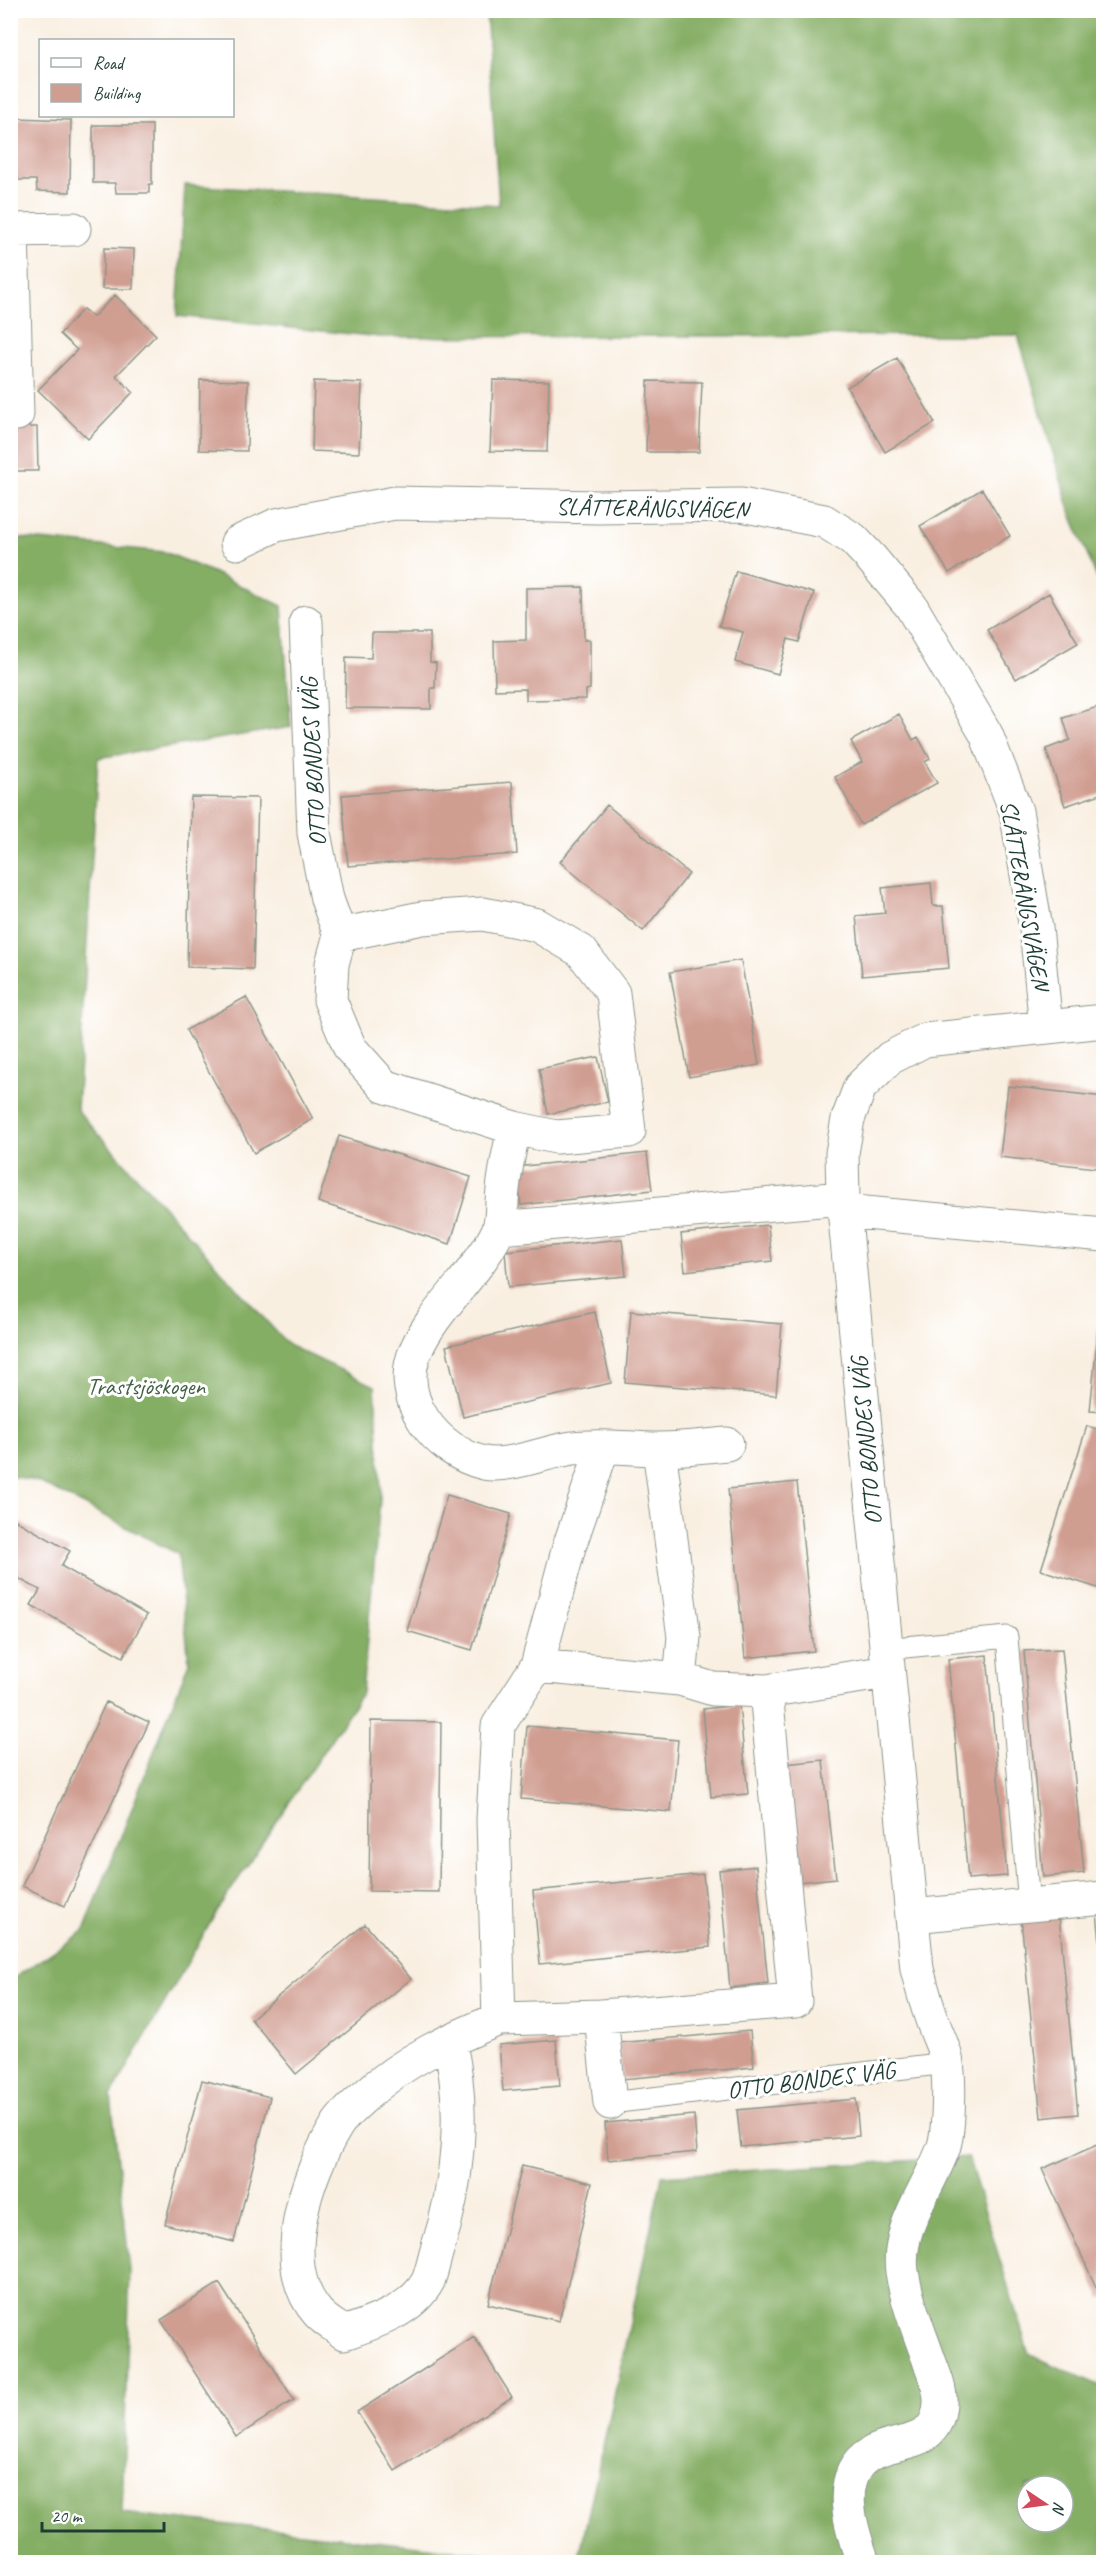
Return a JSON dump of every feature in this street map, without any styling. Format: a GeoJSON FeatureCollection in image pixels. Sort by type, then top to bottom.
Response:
{"type":"FeatureCollection","features":[{"type":"Feature","properties":{"kind":"street"},"geometry":{"type":"LineString","coordinates":[[16,414],[11,230],[74,229]]}},
{"type":"Feature","properties":{"kind":"street","name":"SLÅTTERÄNGSVÄGEN"},"geometry":{"type":"LineString","coordinates":[[237,543],[276,525],[394,503],[587,507],[741,505],[824,521],[853,540],[911,606],[986,734],[1016,812],[1036,928],[1046,1027]]}},
{"type":"Feature","properties":{"kind":"street","name":"OTTO BONDES VÄG"},"geometry":{"type":"LineString","coordinates":[[306,622],[314,833],[327,899],[340,935]]}},
{"type":"Feature","properties":{"kind":"street"},"geometry":{"type":"LineString","coordinates":[[483,914],[537,926],[581,951],[613,993],[629,1131],[556,1137],[514,1128],[384,1086],[350,1048],[330,1000],[332,964],[340,935],[422,918],[483,914]]}},
{"type":"Feature","properties":{"kind":"street","name":"OTTO BONDES VÄG"},"geometry":{"type":"LineString","coordinates":[[948,2063],[917,1969],[843,1205],[842,1153],[848,1119],[860,1087],[890,1058],[925,1040],[1104,1021]]}},
{"type":"Feature","properties":{"kind":"street"},"geometry":{"type":"LineString","coordinates":[[514,1128],[499,1228],[473,1273],[430,1326],[415,1351],[411,1375],[411,1398],[424,1421],[441,1441],[466,1456],[486,1463],[510,1462],[574,1448],[659,1449],[727,1444]]}},
{"type":"Feature","properties":{"kind":"street"},"geometry":{"type":"LineString","coordinates":[[499,1228],[843,1205],[1104,1235]]}},
{"type":"Feature","properties":{"kind":"street"},"geometry":{"type":"LineString","coordinates":[[499,2019],[493,1820],[498,1726],[537,1666],[570,1547],[603,1447]]}},
{"type":"Feature","properties":{"kind":"street"},"geometry":{"type":"LineString","coordinates":[[659,1449],[684,1637],[680,1679]]}},
{"type":"Feature","properties":{"kind":"street"},"geometry":{"type":"LineString","coordinates":[[537,1666],[680,1679],[713,1689],[766,1691],[886,1660]]}},
{"type":"Feature","properties":{"kind":"street"},"geometry":{"type":"LineString","coordinates":[[449,2041],[453,2056],[457,2139],[447,2220],[427,2282],[406,2305],[381,2321],[344,2333],[318,2313],[303,2286],[296,2251],[302,2206],[314,2174],[337,2124],[366,2094],[426,2052],[449,2041],[499,2019],[601,2016],[795,2001],[766,1691]]}},
{"type":"Feature","properties":{"kind":"street"},"geometry":{"type":"LineString","coordinates":[[912,1916],[1104,1898]]}},
{"type":"Feature","properties":{"kind":"street","name":"OTTO BONDES VÄG"},"geometry":{"type":"LineString","coordinates":[[601,2016],[610,2103]]}},
{"type":"Feature","properties":{"kind":"street"},"geometry":{"type":"LineString","coordinates":[[863,2562],[847,2504],[851,2482],[858,2465],[870,2454],[891,2446],[911,2443],[928,2433],[937,2418],[940,2403],[938,2387],[902,2271],[905,2234],[943,2149],[947,2130],[948,2063]]}},
{"type":"Feature","properties":{"kind":"lane"},"geometry":{"type":"LineString","coordinates":[[886,1660],[1007,1637],[1029,1905]]}},
{"type":"Feature","properties":{"kind":"lane","name":"OTTO BONDES VÄG"},"geometry":{"type":"LineString","coordinates":[[610,2103],[948,2063]]}},
{"type":"Feature","properties":{"kind":"green space"},"geometry":{"type":"Polygon","coordinates":[[[486,11],[1103,11],[1103,593],[1071,514],[1018,335],[380,337],[177,316],[185,185],[499,205],[486,11]]]}},
{"type":"Feature","properties":{"kind":"green space","name":"Trastsjöskogen"},"geometry":{"type":"Polygon","coordinates":[[[10,537],[165,552],[282,606],[291,727],[98,758],[77,1110],[288,1345],[375,1386],[381,1490],[362,1693],[219,1908],[111,2096],[130,2271],[122,2513],[564,2562],[11,2562],[11,1980],[84,1931],[189,1662],[178,1554],[39,1482],[11,1476],[10,537]]]}},
{"type":"Feature","properties":{"kind":"green space"},"geometry":{"type":"Polygon","coordinates":[[[968,2157],[1029,2354],[1103,2387],[1103,2562],[578,2562],[662,2176],[968,2157]]]}},
{"type":"Feature","properties":{"kind":"building"},"geometry":{"type":"Polygon","coordinates":[[[16,118],[71,120],[70,192],[37,191],[36,180],[15,180],[16,118]]]}},
{"type":"Feature","properties":{"kind":"building"},"geometry":{"type":"Polygon","coordinates":[[[93,125],[152,125],[152,184],[149,184],[149,193],[116,193],[115,183],[93,183],[93,125]]]}},
{"type":"Feature","properties":{"kind":"building"},"geometry":{"type":"Polygon","coordinates":[[[104,248],[134,249],[133,289],[102,289],[104,248]]]}},
{"type":"Feature","properties":{"kind":"building"},"geometry":{"type":"Polygon","coordinates":[[[115,295],[156,335],[116,376],[133,392],[88,439],[38,390],[77,350],[60,334],[83,309],[93,317],[115,295]]]}},
{"type":"Feature","properties":{"kind":"building"},"geometry":{"type":"Polygon","coordinates":[[[897,358],[935,423],[885,452],[847,387],[897,358]]]}},
{"type":"Feature","properties":{"kind":"building"},"geometry":{"type":"Polygon","coordinates":[[[200,380],[248,381],[247,451],[199,450],[200,380]]]}},
{"type":"Feature","properties":{"kind":"building"},"geometry":{"type":"Polygon","coordinates":[[[493,380],[549,381],[547,452],[490,451],[493,380]]]}},
{"type":"Feature","properties":{"kind":"building"},"geometry":{"type":"Polygon","coordinates":[[[314,381],[362,383],[359,453],[312,451],[314,381]]]}},
{"type":"Feature","properties":{"kind":"building"},"geometry":{"type":"Polygon","coordinates":[[[648,381],[702,382],[699,452],[646,452],[648,381]]]}},
{"type":"Feature","properties":{"kind":"building"},"geometry":{"type":"Polygon","coordinates":[[[10,427],[37,427],[38,471],[10,471],[10,427]]]}},
{"type":"Feature","properties":{"kind":"building"},"geometry":{"type":"Polygon","coordinates":[[[982,489],[1010,536],[949,573],[920,526],[982,489]]]}},
{"type":"Feature","properties":{"kind":"building"},"geometry":{"type":"Polygon","coordinates":[[[736,571],[814,593],[799,642],[788,639],[778,674],[735,662],[743,632],[719,626],[736,571]]]}},
{"type":"Feature","properties":{"kind":"building"},"geometry":{"type":"Polygon","coordinates":[[[583,587],[584,640],[590,640],[590,689],[586,690],[586,699],[526,700],[526,689],[495,690],[494,641],[526,640],[526,588],[583,587]]]}},
{"type":"Feature","properties":{"kind":"building"},"geometry":{"type":"Polygon","coordinates":[[[1049,593],[1078,643],[1016,679],[987,630],[1049,593]]]}},
{"type":"Feature","properties":{"kind":"building"},"geometry":{"type":"Polygon","coordinates":[[[372,633],[430,633],[430,662],[436,663],[435,688],[431,688],[431,709],[345,708],[346,657],[371,658],[372,633]]]}},
{"type":"Feature","properties":{"kind":"building"},"geometry":{"type":"Polygon","coordinates":[[[1104,705],[1104,793],[1065,806],[1046,749],[1070,740],[1063,718],[1104,705]]]}},
{"type":"Feature","properties":{"kind":"building"},"geometry":{"type":"Polygon","coordinates":[[[899,714],[913,740],[918,737],[930,759],[925,762],[937,783],[861,825],[835,777],[862,762],[851,741],[899,714]]]}},
{"type":"Feature","properties":{"kind":"building"},"geometry":{"type":"Polygon","coordinates":[[[512,782],[517,854],[348,866],[342,795],[512,782]]]}},
{"type":"Feature","properties":{"kind":"building"},"geometry":{"type":"Polygon","coordinates":[[[191,797],[258,798],[253,969],[187,967],[191,797]]]}},
{"type":"Feature","properties":{"kind":"building"},"geometry":{"type":"Polygon","coordinates":[[[607,805],[689,874],[643,931],[560,862],[607,805]]]}},
{"type":"Feature","properties":{"kind":"building"},"geometry":{"type":"Polygon","coordinates":[[[931,883],[933,906],[943,906],[949,968],[862,976],[856,916],[885,913],[882,888],[931,883]]]}},
{"type":"Feature","properties":{"kind":"building"},"geometry":{"type":"Polygon","coordinates":[[[741,960],[759,1065],[689,1077],[670,972],[741,960]]]}},
{"type":"Feature","properties":{"kind":"building"},"geometry":{"type":"Polygon","coordinates":[[[246,997],[313,1119],[254,1153],[186,1030],[246,997]]]}},
{"type":"Feature","properties":{"kind":"building"},"geometry":{"type":"Polygon","coordinates":[[[598,1057],[608,1102],[548,1114],[539,1069],[598,1057]]]}},
{"type":"Feature","properties":{"kind":"building"},"geometry":{"type":"Polygon","coordinates":[[[1008,1086],[1104,1097],[1104,1169],[1000,1157],[1008,1086]]]}},
{"type":"Feature","properties":{"kind":"building"},"geometry":{"type":"Polygon","coordinates":[[[339,1136],[471,1177],[450,1244],[318,1202],[339,1136]]]}},
{"type":"Feature","properties":{"kind":"building"},"geometry":{"type":"Polygon","coordinates":[[[647,1153],[652,1190],[521,1205],[516,1167],[647,1153]]]}},
{"type":"Feature","properties":{"kind":"building"},"geometry":{"type":"Polygon","coordinates":[[[768,1225],[772,1261],[685,1271],[681,1234],[768,1225]]]}},
{"type":"Feature","properties":{"kind":"building"},"geometry":{"type":"Polygon","coordinates":[[[622,1239],[626,1276],[508,1287],[505,1251],[622,1239]]]}},
{"type":"Feature","properties":{"kind":"building"},"geometry":{"type":"Polygon","coordinates":[[[1102,1290],[1104,1290],[1104,1412],[1090,1411],[1102,1290]]]}},
{"type":"Feature","properties":{"kind":"building"},"geometry":{"type":"Polygon","coordinates":[[[631,1311],[782,1324],[776,1395],[625,1382],[631,1311]]]}},
{"type":"Feature","properties":{"kind":"building"},"geometry":{"type":"Polygon","coordinates":[[[595,1312],[611,1383],[463,1417],[446,1346],[595,1312]]]}},
{"type":"Feature","properties":{"kind":"building"},"geometry":{"type":"Polygon","coordinates":[[[1087,1426],[1104,1431],[1104,1590],[1041,1570],[1087,1426]]]}},
{"type":"Feature","properties":{"kind":"building"},"geometry":{"type":"Polygon","coordinates":[[[797,1482],[814,1651],[745,1658],[728,1489],[797,1482]]]}},
{"type":"Feature","properties":{"kind":"building"},"geometry":{"type":"Polygon","coordinates":[[[447,1495],[511,1514],[472,1650],[407,1631],[447,1495]]]}},
{"type":"Feature","properties":{"kind":"building"},"geometry":{"type":"Polygon","coordinates":[[[10,1517],[70,1551],[61,1566],[147,1615],[123,1657],[31,1605],[40,1590],[10,1574],[10,1517]]]}},
{"type":"Feature","properties":{"kind":"building"},"geometry":{"type":"Polygon","coordinates":[[[1062,1649],[1084,1873],[1043,1877],[1024,1651],[1062,1649]]]}},
{"type":"Feature","properties":{"kind":"building"},"geometry":{"type":"Polygon","coordinates":[[[987,1655],[1007,1876],[968,1879],[948,1659],[987,1655]]]}},
{"type":"Feature","properties":{"kind":"building"},"geometry":{"type":"Polygon","coordinates":[[[106,1702],[149,1722],[65,1906],[22,1886],[106,1702]]]}},
{"type":"Feature","properties":{"kind":"building"},"geometry":{"type":"Polygon","coordinates":[[[739,1705],[748,1794],[711,1797],[703,1709],[739,1705]]]}},
{"type":"Feature","properties":{"kind":"building"},"geometry":{"type":"Polygon","coordinates":[[[371,1721],[441,1722],[439,1892],[369,1891],[371,1721]]]}},
{"type":"Feature","properties":{"kind":"building"},"geometry":{"type":"Polygon","coordinates":[[[527,1726],[678,1740],[671,1812],[521,1799],[527,1726]]]}},
{"type":"Feature","properties":{"kind":"building"},"geometry":{"type":"Polygon","coordinates":[[[823,1760],[836,1878],[798,1882],[785,1764],[823,1760]]]}},
{"type":"Feature","properties":{"kind":"building"},"geometry":{"type":"Polygon","coordinates":[[[756,1866],[768,1983],[730,1988],[719,1870],[756,1866]]]}},
{"type":"Feature","properties":{"kind":"building"},"geometry":{"type":"Polygon","coordinates":[[[703,1874],[710,1947],[540,1964],[533,1891],[703,1874]]]}},
{"type":"Feature","properties":{"kind":"building"},"geometry":{"type":"Polygon","coordinates":[[[1104,1912],[1104,1959],[1102,1960],[1097,1913],[1104,1912]]]}},
{"type":"Feature","properties":{"kind":"building"},"geometry":{"type":"Polygon","coordinates":[[[1059,1915],[1078,2114],[1041,2118],[1021,1919],[1059,1915]]]}},
{"type":"Feature","properties":{"kind":"building"},"geometry":{"type":"Polygon","coordinates":[[[365,1924],[411,1979],[296,2074],[251,2019],[365,1924]]]}},
{"type":"Feature","properties":{"kind":"building"},"geometry":{"type":"Polygon","coordinates":[[[750,2031],[754,2067],[622,2079],[618,2043],[750,2031]]]}},
{"type":"Feature","properties":{"kind":"building"},"geometry":{"type":"Polygon","coordinates":[[[556,2040],[560,2086],[503,2091],[499,2045],[556,2040]]]}},
{"type":"Feature","properties":{"kind":"building"},"geometry":{"type":"Polygon","coordinates":[[[202,2080],[270,2097],[234,2242],[165,2224],[202,2080]]]}},
{"type":"Feature","properties":{"kind":"building"},"geometry":{"type":"Polygon","coordinates":[[[856,2099],[859,2136],[741,2147],[737,2110],[856,2099]]]}},
{"type":"Feature","properties":{"kind":"building"},"geometry":{"type":"Polygon","coordinates":[[[694,2115],[697,2152],[608,2160],[605,2123],[694,2115]]]}},
{"type":"Feature","properties":{"kind":"building"},"geometry":{"type":"Polygon","coordinates":[[[1104,2142],[1104,2297],[1101,2298],[1042,2169],[1104,2142]]]}},
{"type":"Feature","properties":{"kind":"building"},"geometry":{"type":"Polygon","coordinates":[[[522,2166],[592,2183],[559,2321],[488,2304],[522,2166]]]}},
{"type":"Feature","properties":{"kind":"building"},"geometry":{"type":"Polygon","coordinates":[[[219,2283],[294,2400],[236,2437],[161,2320],[219,2283]]]}},
{"type":"Feature","properties":{"kind":"building"},"geometry":{"type":"Polygon","coordinates":[[[474,2337],[512,2397],[395,2471],[357,2412],[474,2337]]]}}]}
